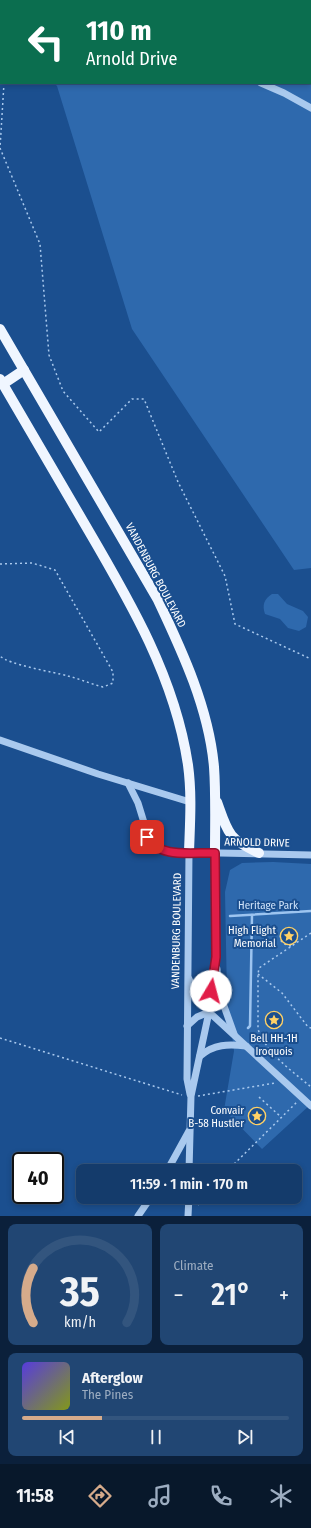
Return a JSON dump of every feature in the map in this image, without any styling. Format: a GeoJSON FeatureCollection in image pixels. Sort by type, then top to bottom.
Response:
{"type":"FeatureCollection","features":[{"type":"Feature","properties":{"kind":"main road","name":"VANDENBURG BOULEVARD"},"geometry":{"type":"LineString","coordinates":[[0,329],[158,600],[191,676],[207,730],[214,767],[215,853]]}},
{"type":"Feature","properties":{"kind":"main road"},"geometry":{"type":"LineString","coordinates":[[1,381],[24,370]]}},
{"type":"Feature","properties":{"kind":"main road","name":"VANDENBURG BOULEVARD"},"geometry":{"type":"LineString","coordinates":[[1,381],[108,563],[149,640],[172,699],[188,766],[190,802],[189,852]]}},
{"type":"Feature","properties":{"kind":"main road"},"geometry":{"type":"LineString","coordinates":[[215,795],[228,832],[241,844],[259,853]]}},
{"type":"Feature","properties":{"kind":"street"},"geometry":{"type":"LineString","coordinates":[[264,84],[284,92],[311,108]]}},
{"type":"Feature","properties":{"kind":"street"},"geometry":{"type":"LineString","coordinates":[[0,740],[190,802]]}},
{"type":"Feature","properties":{"kind":"street","name":"ARNOLD DRIVE"},"geometry":{"type":"LineString","coordinates":[[128,783],[138,803],[150,842],[158,849],[166,852],[311,855]]}},
{"type":"Feature","properties":{"kind":"street","name":"VANDENBURG BOULEVARD"},"geometry":{"type":"LineString","coordinates":[[189,852],[187,1079],[191,1096]]}},
{"type":"Feature","properties":{"kind":"street","name":"VANDENBURG BOULEVARD"},"geometry":{"type":"LineString","coordinates":[[189,1164],[191,1096],[209,1012],[216,957],[215,853]]}},
{"type":"Feature","properties":{"kind":"street"},"geometry":{"type":"LineString","coordinates":[[216,957],[219,992],[235,1036]]}},
{"type":"Feature","properties":{"kind":"street"},"geometry":{"type":"LineString","coordinates":[[187,975],[200,1003],[311,1106]]}},
{"type":"Feature","properties":{"kind":"street"},"geometry":{"type":"LineString","coordinates":[[187,1026],[197,1016],[209,1012]]}},
{"type":"Feature","properties":{"kind":"street"},"geometry":{"type":"LineString","coordinates":[[200,1056],[219,1046],[246,1046]]}},
{"type":"Feature","properties":{"kind":"street"},"geometry":{"type":"LineString","coordinates":[[171,1164],[190,1129]]}},
{"type":"Feature","properties":{"kind":"street"},"geometry":{"type":"LineString","coordinates":[[138,1216],[146,1204]]}},
{"type":"Feature","properties":{"kind":"street"},"geometry":{"type":"LineString","coordinates":[[188,1216],[189,1204]]}},
{"type":"Feature","properties":{"kind":"path"},"geometry":{"type":"LineString","coordinates":[[4,84],[0,148],[40,244],[49,355],[63,391],[99,432],[132,399],[144,399],[178,482],[225,576],[235,624],[311,659]]}},
{"type":"Feature","properties":{"kind":"path"},"geometry":{"type":"LineString","coordinates":[[0,564],[32,562],[55,570],[113,672],[113,683],[103,687],[68,676],[8,661],[0,656]]}},
{"type":"Feature","properties":{"kind":"path"},"geometry":{"type":"LineString","coordinates":[[295,944],[298,938],[296,932],[291,929],[284,930],[280,938],[282,943],[286,946],[295,944],[311,933]]}},
{"type":"Feature","properties":{"kind":"path"},"geometry":{"type":"LineString","coordinates":[[292,945],[259,968],[258,1029],[261,1037],[271,1050],[311,1087]]}},
{"type":"Feature","properties":{"kind":"path"},"geometry":{"type":"LineString","coordinates":[[258,974],[276,986],[308,1027],[311,1028]]}},
{"type":"Feature","properties":{"kind":"path"},"geometry":{"type":"LineString","coordinates":[[0,1038],[191,1096],[284,1081],[298,1076]]}},
{"type":"Feature","properties":{"kind":"path"},"geometry":{"type":"LineString","coordinates":[[259,1097],[281,1117]]}},
{"type":"Feature","properties":{"kind":"path"},"geometry":{"type":"LineString","coordinates":[[234,1164],[301,1098]]}},
{"type":"Feature","properties":{"kind":"green space"},"geometry":{"type":"Polygon","coordinates":[[[55,84],[311,84],[311,568],[294,570],[132,329],[57,86],[55,84]]]}},
{"type":"Feature","properties":{"kind":"green space"},"geometry":{"type":"Polygon","coordinates":[[[272,594],[278,594],[287,604],[303,611],[308,617],[306,627],[299,631],[288,628],[280,619],[265,614],[264,602],[272,594]]]}},
{"type":"Feature","properties":{"kind":"green space","name":"Heritage Park"},"geometry":{"type":"Polygon","coordinates":[[[273,862],[311,864],[311,1104],[262,1149],[224,1110],[234,1051],[227,996],[225,892],[230,870],[242,863],[273,862]]]}},
{"type":"Feature","properties":{"kind":"waterway"},"geometry":{"type":"LineString","coordinates":[[230,916],[311,911]]}},
{"type":"Feature","properties":{"kind":"waterway"},"geometry":{"type":"LineString","coordinates":[[248,1028],[250,1026],[252,915]]}},
{"type":"Feature","properties":{"kind":"place","name":"High Flight Memorial"},"geometry":{"type":"Point","coordinates":[289,936]}},
{"type":"Feature","properties":{"kind":"place","name":"Bell HH-1H Iroquois"},"geometry":{"type":"Point","coordinates":[274,1020]}},
{"type":"Feature","properties":{"kind":"place","name":"Convair B-58 Hustler"},"geometry":{"type":"Point","coordinates":[257,1116]}},
{"type":"Feature","properties":{"kind":"route"},"geometry":{"type":"LineString","coordinates":[[147,837],[154,846],[166,852],[215,853],[216,957],[211,991]]}}]}
